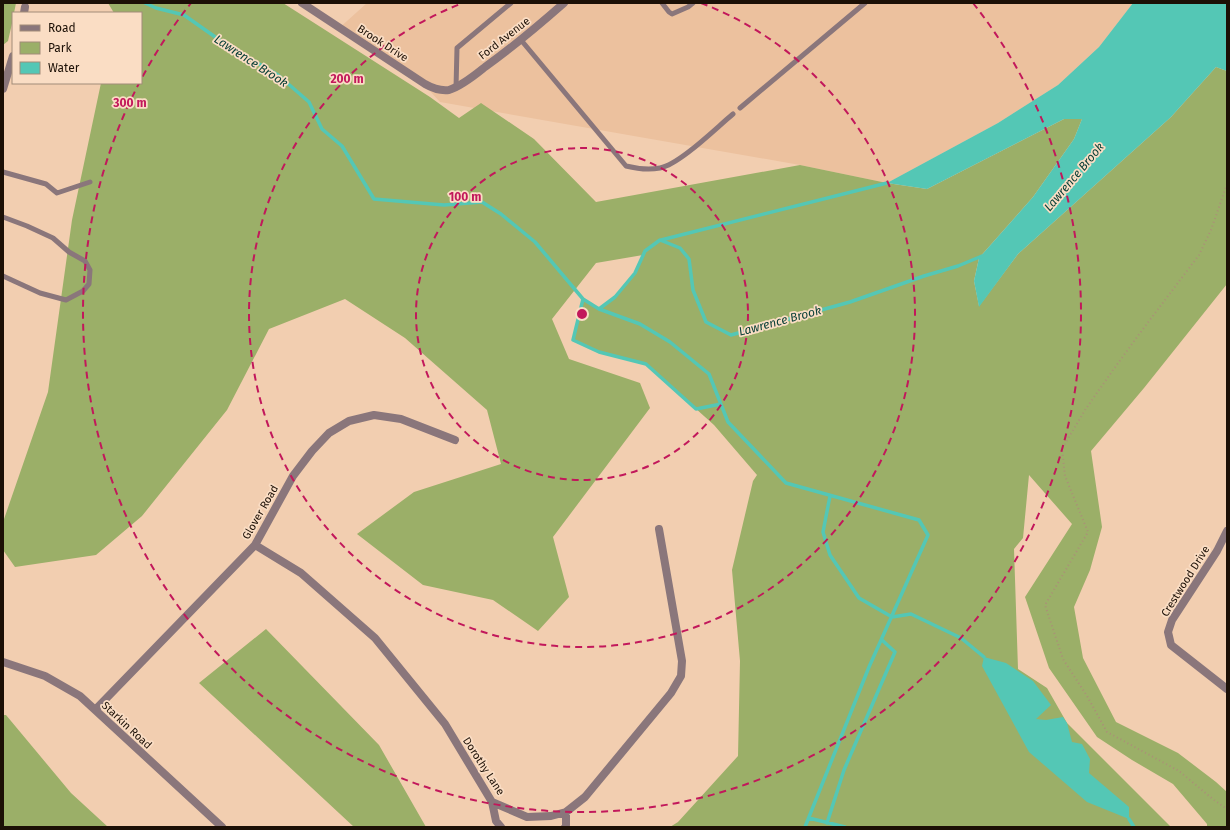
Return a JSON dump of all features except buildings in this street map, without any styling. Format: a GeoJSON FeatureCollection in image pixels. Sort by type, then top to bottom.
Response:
{"type":"FeatureCollection","features":[{"type":"Feature","properties":{"kind":"street","name":"Brook Drive"},"geometry":{"type":"LineString","coordinates":[[302,3],[425,84],[433,88],[447,90],[456,88]]}},
{"type":"Feature","properties":{"kind":"street","name":"Ford Avenue"},"geometry":{"type":"LineString","coordinates":[[456,88],[521,40],[564,3]]}},
{"type":"Feature","properties":{"kind":"street"},"geometry":{"type":"LineString","coordinates":[[3,90],[12,59]]}},
{"type":"Feature","properties":{"kind":"street","name":"Glover Road"},"geometry":{"type":"LineString","coordinates":[[95,710],[255,545],[293,476],[312,450],[329,433],[349,421],[374,415],[401,419],[454,440]]}},
{"type":"Feature","properties":{"kind":"street","name":"Dorothy Lane"},"geometry":{"type":"LineString","coordinates":[[255,545],[301,573],[375,638],[445,724],[492,802],[527,817],[551,816],[566,812],[585,797],[671,693],[681,676],[682,661],[659,529]]}},
{"type":"Feature","properties":{"kind":"street","name":"Crestwood Drive"},"geometry":{"type":"LineString","coordinates":[[1227,531],[1217,551],[1172,620],[1168,632],[1171,645],[1227,690]]}},
{"type":"Feature","properties":{"kind":"street","name":"Starkin Road"},"geometry":{"type":"LineString","coordinates":[[3,662],[45,676],[80,696],[222,827]]}},
{"type":"Feature","properties":{"kind":"street"},"geometry":{"type":"LineString","coordinates":[[492,802],[496,821],[501,827]]}},
{"type":"Feature","properties":{"kind":"street"},"geometry":{"type":"LineString","coordinates":[[565,827],[566,812]]}},
{"type":"Feature","properties":{"kind":"lane"},"geometry":{"type":"LineString","coordinates":[[456,88],[457,48],[511,3]]}},
{"type":"Feature","properties":{"kind":"lane"},"geometry":{"type":"LineString","coordinates":[[662,3],[672,14],[688,7],[693,3]]}},
{"type":"Feature","properties":{"kind":"lane"},"geometry":{"type":"LineString","coordinates":[[740,108],[865,3]]}},
{"type":"Feature","properties":{"kind":"lane"},"geometry":{"type":"LineString","coordinates":[[521,40],[626,166],[641,169],[661,168],[675,162],[732,114]]}},
{"type":"Feature","properties":{"kind":"lane"},"geometry":{"type":"LineString","coordinates":[[3,172],[46,184],[57,193],[90,182]]}},
{"type":"Feature","properties":{"kind":"lane"},"geometry":{"type":"LineString","coordinates":[[3,217],[53,238],[70,252],[85,261],[90,270],[89,284],[83,291],[66,300],[40,293],[3,276]]}},
{"type":"Feature","properties":{"kind":"path"},"geometry":{"type":"LineString","coordinates":[[1227,184],[1211,230],[1199,255],[1142,329],[1113,370],[1085,410],[1062,449],[1064,476],[1088,532],[1045,605],[1063,659],[1087,696],[1107,732],[1179,771],[1227,809]]}},
{"type":"Feature","properties":{"kind":"shaded area"},"geometry":{"type":"Polygon","coordinates":[[[367,3],[1133,3],[1099,47],[1058,85],[998,123],[887,183],[800,165],[440,102],[427,88],[337,30],[367,3]]]}},
{"type":"Feature","properties":{"kind":"green space"},"geometry":{"type":"Polygon","coordinates":[[[3,3],[16,3],[14,12],[12,12],[12,23],[8,41],[3,45],[3,3]]]}},
{"type":"Feature","properties":{"kind":"green space"},"geometry":{"type":"Polygon","coordinates":[[[108,3],[283,3],[430,97],[459,118],[481,103],[534,139],[596,202],[800,165],[887,183],[927,189],[1064,119],[1082,119],[1074,139],[1033,197],[979,258],[974,281],[979,306],[1018,254],[1171,117],[1216,67],[1227,71],[1227,284],[1144,388],[1091,451],[1102,527],[1090,570],[1074,607],[1083,658],[1116,722],[1178,753],[1227,792],[1227,827],[1207,827],[1207,824],[1173,784],[1097,737],[1049,668],[1025,597],[1072,524],[1029,475],[1023,538],[1014,549],[1018,669],[1047,688],[1067,723],[1171,827],[670,827],[678,822],[738,756],[740,661],[732,570],[753,481],[757,475],[714,425],[646,364],[599,352],[573,340],[583,299],[599,309],[613,298],[631,278],[643,255],[596,263],[552,319],[569,359],[640,383],[650,408],[553,537],[569,597],[538,631],[493,600],[423,585],[357,534],[414,492],[501,464],[487,410],[405,338],[345,299],[269,329],[227,410],[142,516],[96,555],[15,567],[3,550],[3,522],[48,392],[72,220],[101,84],[142,84],[142,12],[113,12],[108,3]]]}},
{"type":"Feature","properties":{"kind":"green space"},"geometry":{"type":"Polygon","coordinates":[[[266,629],[379,745],[426,827],[354,827],[199,683],[266,629]]]}},
{"type":"Feature","properties":{"kind":"green space"},"geometry":{"type":"Polygon","coordinates":[[[3,715],[6,715],[71,793],[108,827],[3,827],[3,715]]]}},
{"type":"Feature","properties":{"kind":"water"},"geometry":{"type":"Polygon","coordinates":[[[1133,3],[1227,3],[1227,71],[1216,67],[1171,117],[1018,254],[979,307],[974,281],[979,258],[1033,197],[1074,139],[1082,119],[1064,119],[927,189],[887,183],[998,123],[1058,85],[1099,47],[1133,3]]]}},
{"type":"Feature","properties":{"kind":"water"},"geometry":{"type":"Polygon","coordinates":[[[984,657],[1006,663],[1033,681],[1051,705],[1036,719],[1046,720],[1063,717],[1067,723],[1072,742],[1082,744],[1090,759],[1089,773],[1129,807],[1129,819],[1087,802],[1029,752],[982,666],[984,657]]]}},
{"type":"Feature","properties":{"kind":"waterway","name":"Lawrence Brook"},"geometry":{"type":"LineString","coordinates":[[145,3],[156,8],[184,15],[228,46],[278,75],[309,102],[322,129],[342,146],[374,199],[444,205],[482,202],[501,214],[535,242],[583,299],[599,309],[615,297],[635,273],[645,251],[660,240],[680,248],[689,259],[693,290],[706,322],[731,335],[850,302],[924,276],[958,266],[982,256]]}},
{"type":"Feature","properties":{"kind":"waterway"},"geometry":{"type":"LineString","coordinates":[[661,240],[887,183]]}},
{"type":"Feature","properties":{"kind":"waterway"},"geometry":{"type":"LineString","coordinates":[[583,299],[573,340],[599,352],[646,364],[696,409],[721,404]]}},
{"type":"Feature","properties":{"kind":"waterway"},"geometry":{"type":"LineString","coordinates":[[599,309],[640,324],[670,342],[709,374],[728,422],[786,483],[919,520],[928,535],[869,667],[805,827]]}},
{"type":"Feature","properties":{"kind":"waterway"},"geometry":{"type":"LineString","coordinates":[[830,496],[823,532],[830,555],[859,598],[892,617],[911,614],[961,638],[984,657]]}},
{"type":"Feature","properties":{"kind":"waterway"},"geometry":{"type":"LineString","coordinates":[[827,823],[844,770],[895,652],[882,640]]}},
{"type":"Feature","properties":{"kind":"waterway"},"geometry":{"type":"LineString","coordinates":[[809,818],[845,827]]}},
{"type":"Feature","properties":{"kind":"waterway"},"geometry":{"type":"LineString","coordinates":[[1129,819],[1134,827]]}}]}
